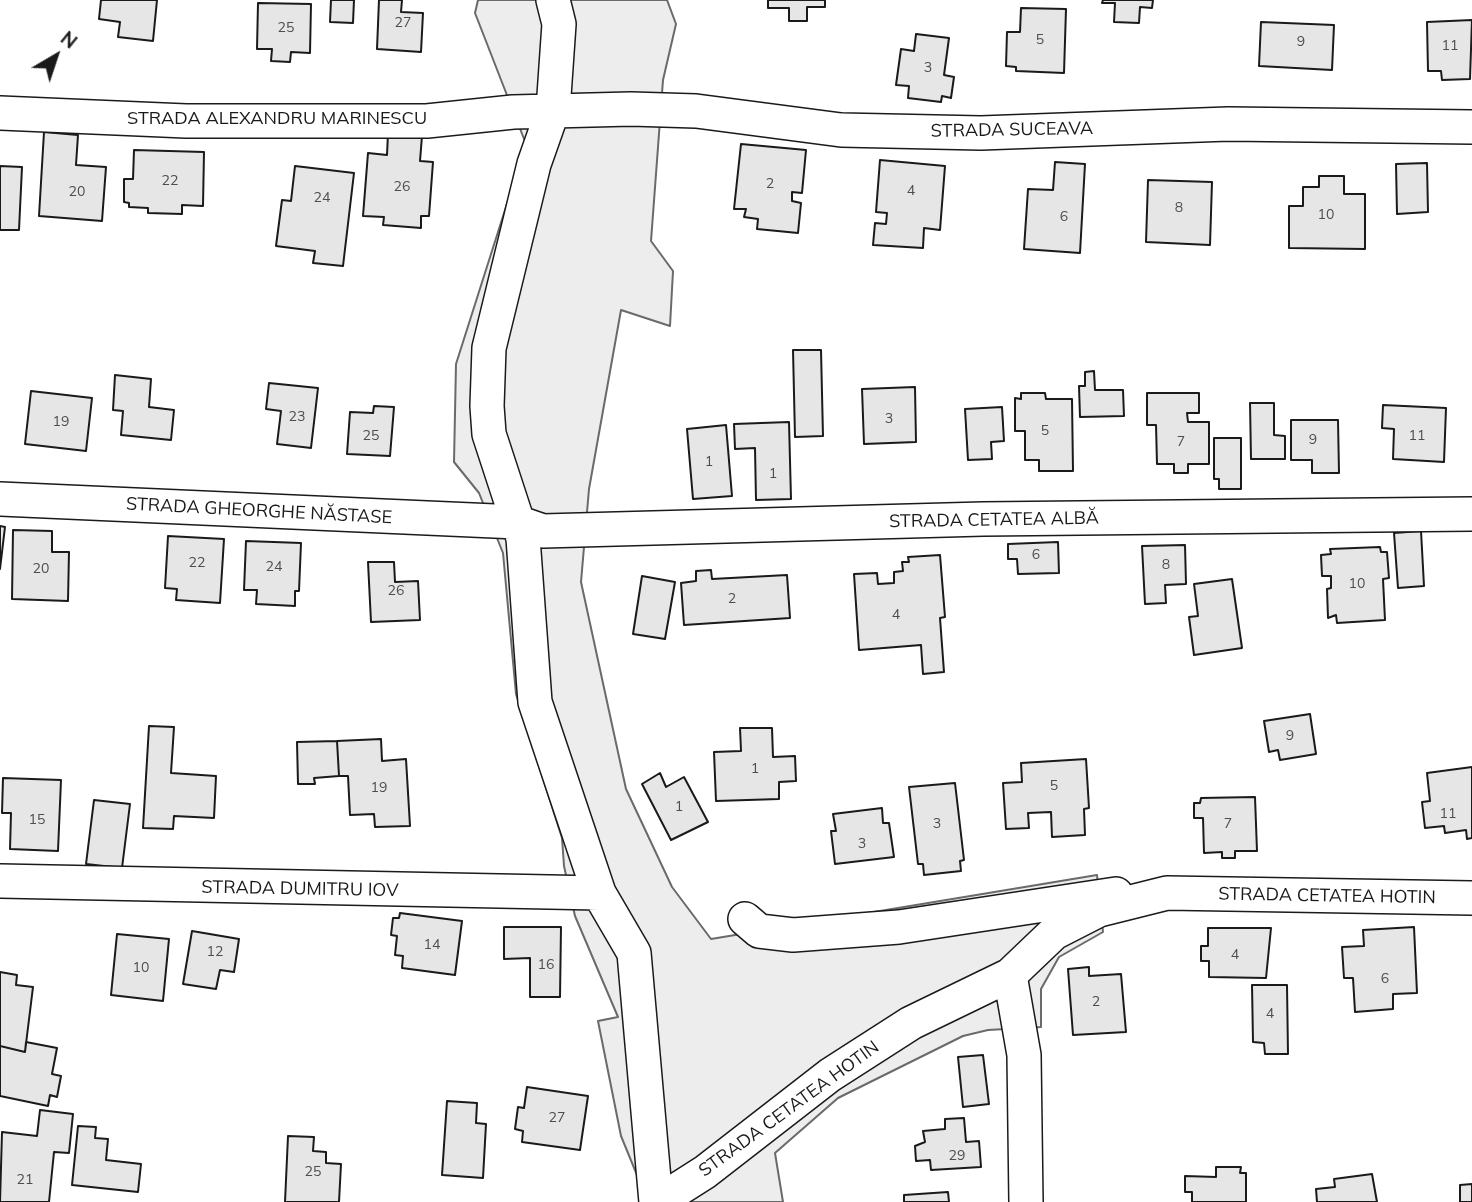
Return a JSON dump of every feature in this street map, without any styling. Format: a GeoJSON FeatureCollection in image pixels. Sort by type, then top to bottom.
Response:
{"type":"FeatureCollection","features":[{"type":"Feature","properties":{"kind":"street"},"geometry":{"type":"LineString","coordinates":[[553,0],[559,24],[553,110],[534,164],[489,348],[486,406],[489,434],[523,538],[535,702],[599,893],[634,953],[657,1202]]}},
{"type":"Feature","properties":{"kind":"street","name":"STRADA ALEXANDRU MARINESCU"},"geometry":{"type":"LineString","coordinates":[[0,113],[187,121],[427,121],[553,110]]}},
{"type":"Feature","properties":{"kind":"street","name":"STRADA SUCEAVA"},"geometry":{"type":"LineString","coordinates":[[553,110],[696,111],[855,131],[981,133],[1228,124],[1472,127]]}},
{"type":"Feature","properties":{"kind":"street","name":"STRADA GHEORGHE NĂSTASE"},"geometry":{"type":"LineString","coordinates":[[0,499],[517,522]]}},
{"type":"Feature","properties":{"kind":"street","name":"STRADA CETATEA ALBĂ"},"geometry":{"type":"LineString","coordinates":[[517,522],[543,531],[983,519],[1472,514]]}},
{"type":"Feature","properties":{"kind":"street","name":"STRADA DUMITRU IOV"},"geometry":{"type":"LineString","coordinates":[[0,881],[599,893]]}},
{"type":"Feature","properties":{"kind":"street","name":"STRADA CETATEA HOTIN"},"geometry":{"type":"LineString","coordinates":[[745,919],[759,931],[793,935],[899,927],[1093,895],[1123,893],[1141,900]]}},
{"type":"Feature","properties":{"kind":"street","name":"STRADA CETATEA HOTIN"},"geometry":{"type":"LineString","coordinates":[[657,1202],[705,1172],[830,1075],[899,1030],[1010,975],[1054,933],[1099,910],[1167,893],[1472,898]]}},
{"type":"Feature","properties":{"kind":"street"},"geometry":{"type":"LineString","coordinates":[[1010,975],[1024,1055],[1026,1202]]}},
{"type":"Feature","properties":{"kind":"shaded area"},"geometry":{"type":"Polygon","coordinates":[[[478,0],[667,0],[676,24],[663,80],[651,241],[673,271],[670,326],[621,310],[589,489],[581,582],[626,789],[672,887],[711,939],[1097,875],[1103,932],[1059,957],[1041,989],[1041,1027],[988,1030],[963,1036],[838,1098],[775,1153],[783,1202],[648,1202],[621,1136],[598,1021],[618,1017],[575,916],[564,866],[562,838],[516,694],[503,553],[479,493],[454,462],[456,364],[526,144],[475,13],[478,0]]]}},
{"type":"Feature","properties":{"kind":"building"},"geometry":{"type":"Polygon","coordinates":[[[101,0],[157,0],[153,41],[118,37],[120,22],[99,19],[101,0]]]}},
{"type":"Feature","properties":{"kind":"building"},"geometry":{"type":"Polygon","coordinates":[[[331,0],[354,0],[353,23],[330,22],[331,0]]]}},
{"type":"Feature","properties":{"kind":"building"},"geometry":{"type":"Polygon","coordinates":[[[379,0],[402,0],[401,12],[423,13],[421,52],[377,49],[379,0]]]}},
{"type":"Feature","properties":{"kind":"building"},"geometry":{"type":"Polygon","coordinates":[[[768,0],[825,0],[825,7],[807,7],[807,21],[789,21],[789,8],[768,8],[768,0]]]}},
{"type":"Feature","properties":{"kind":"building"},"geometry":{"type":"Polygon","coordinates":[[[1103,0],[1153,0],[1152,8],[1140,7],[1139,23],[1114,22],[1115,3],[1102,3],[1103,0]]]}},
{"type":"Feature","properties":{"kind":"building"},"geometry":{"type":"Polygon","coordinates":[[[258,3],[311,4],[310,53],[291,52],[290,62],[271,61],[272,49],[257,49],[258,3]]]}},
{"type":"Feature","properties":{"kind":"building"},"geometry":{"type":"Polygon","coordinates":[[[1021,8],[1066,9],[1064,73],[1016,71],[1016,67],[1006,66],[1007,32],[1020,32],[1021,8]]]}},
{"type":"Feature","properties":{"kind":"building"},"geometry":{"type":"Polygon","coordinates":[[[1472,20],[1470,79],[1442,80],[1441,71],[1428,71],[1427,22],[1472,20]]]}},
{"type":"Feature","properties":{"kind":"building"},"geometry":{"type":"Polygon","coordinates":[[[1261,22],[1334,25],[1332,70],[1259,66],[1261,22]]]}},
{"type":"Feature","properties":{"kind":"building"},"geometry":{"type":"Polygon","coordinates":[[[916,34],[949,38],[944,75],[954,77],[951,98],[942,96],[941,102],[908,98],[909,86],[896,85],[901,49],[914,51],[916,34]]]}},
{"type":"Feature","properties":{"kind":"building"},"geometry":{"type":"Polygon","coordinates":[[[44,132],[78,135],[76,165],[106,167],[102,221],[39,216],[44,132]]]}},
{"type":"Feature","properties":{"kind":"building"},"geometry":{"type":"Polygon","coordinates":[[[388,133],[422,136],[420,161],[433,162],[429,216],[421,216],[421,228],[383,225],[384,217],[363,216],[368,153],[387,155],[388,133]]]}},
{"type":"Feature","properties":{"kind":"building"},"geometry":{"type":"Polygon","coordinates":[[[741,144],[806,150],[802,193],[792,192],[792,201],[801,203],[798,233],[757,229],[758,219],[744,217],[746,209],[734,209],[741,144]]]}},
{"type":"Feature","properties":{"kind":"building"},"geometry":{"type":"Polygon","coordinates":[[[134,150],[204,152],[203,206],[182,205],[182,214],[148,213],[148,208],[129,207],[129,203],[124,202],[124,179],[133,179],[134,150]]]}},
{"type":"Feature","properties":{"kind":"building"},"geometry":{"type":"Polygon","coordinates":[[[880,160],[945,166],[940,230],[924,228],[923,248],[873,245],[875,223],[886,224],[887,213],[876,212],[880,160]]]}},
{"type":"Feature","properties":{"kind":"building"},"geometry":{"type":"Polygon","coordinates":[[[1055,162],[1085,164],[1080,253],[1024,249],[1028,189],[1053,190],[1055,162]]]}},
{"type":"Feature","properties":{"kind":"building"},"geometry":{"type":"Polygon","coordinates":[[[1427,163],[1428,212],[1397,214],[1396,164],[1427,163]]]}},
{"type":"Feature","properties":{"kind":"building"},"geometry":{"type":"Polygon","coordinates":[[[0,166],[22,167],[19,230],[0,230],[0,166]]]}},
{"type":"Feature","properties":{"kind":"building"},"geometry":{"type":"Polygon","coordinates":[[[295,166],[354,173],[343,266],[313,263],[315,251],[276,246],[282,200],[291,201],[295,166]]]}},
{"type":"Feature","properties":{"kind":"building"},"geometry":{"type":"Polygon","coordinates":[[[1319,176],[1344,176],[1344,194],[1365,194],[1365,249],[1289,248],[1289,206],[1303,206],[1303,187],[1319,187],[1319,176]]]}},
{"type":"Feature","properties":{"kind":"building"},"geometry":{"type":"Polygon","coordinates":[[[1148,180],[1212,182],[1210,245],[1146,242],[1148,180]]]}},
{"type":"Feature","properties":{"kind":"building"},"geometry":{"type":"Polygon","coordinates":[[[793,350],[821,350],[823,436],[795,437],[793,350]]]}},
{"type":"Feature","properties":{"kind":"building"},"geometry":{"type":"Polygon","coordinates":[[[1094,371],[1095,390],[1123,390],[1124,416],[1080,417],[1079,386],[1085,386],[1085,372],[1094,371]]]}},
{"type":"Feature","properties":{"kind":"building"},"geometry":{"type":"Polygon","coordinates":[[[115,375],[151,379],[149,407],[174,410],[171,440],[121,435],[123,411],[113,410],[115,375]]]}},
{"type":"Feature","properties":{"kind":"building"},"geometry":{"type":"Polygon","coordinates":[[[269,383],[318,388],[311,448],[277,444],[281,411],[266,409],[269,383]]]}},
{"type":"Feature","properties":{"kind":"building"},"geometry":{"type":"Polygon","coordinates":[[[915,387],[916,442],[864,444],[862,389],[915,387]]]}},
{"type":"Feature","properties":{"kind":"building"},"geometry":{"type":"Polygon","coordinates":[[[31,391],[92,398],[86,451],[25,444],[31,391]]]}},
{"type":"Feature","properties":{"kind":"building"},"geometry":{"type":"Polygon","coordinates":[[[1021,393],[1045,393],[1046,399],[1072,399],[1073,471],[1039,471],[1039,460],[1025,460],[1025,431],[1015,431],[1015,398],[1021,399],[1021,393]]]}},
{"type":"Feature","properties":{"kind":"building"},"geometry":{"type":"Polygon","coordinates":[[[1147,393],[1199,393],[1199,413],[1187,413],[1188,422],[1209,422],[1209,464],[1188,464],[1188,473],[1174,473],[1174,464],[1157,464],[1156,425],[1147,425],[1147,393]]]}},
{"type":"Feature","properties":{"kind":"building"},"geometry":{"type":"Polygon","coordinates":[[[1250,403],[1274,403],[1274,435],[1285,436],[1285,459],[1251,459],[1250,403]]]}},
{"type":"Feature","properties":{"kind":"building"},"geometry":{"type":"Polygon","coordinates":[[[1383,405],[1446,408],[1444,462],[1393,459],[1394,429],[1382,428],[1383,405]]]}},
{"type":"Feature","properties":{"kind":"building"},"geometry":{"type":"Polygon","coordinates":[[[374,406],[394,407],[390,456],[347,454],[350,412],[373,413],[374,406]]]}},
{"type":"Feature","properties":{"kind":"building"},"geometry":{"type":"Polygon","coordinates":[[[1002,407],[1004,441],[991,442],[992,459],[968,460],[965,409],[1002,407]]]}},
{"type":"Feature","properties":{"kind":"building"},"geometry":{"type":"Polygon","coordinates":[[[1291,420],[1338,420],[1339,473],[1312,473],[1312,460],[1291,460],[1291,420]]]}},
{"type":"Feature","properties":{"kind":"building"},"geometry":{"type":"Polygon","coordinates":[[[789,422],[791,499],[756,500],[755,448],[735,449],[734,424],[789,422]]]}},
{"type":"Feature","properties":{"kind":"building"},"geometry":{"type":"Polygon","coordinates":[[[726,425],[732,496],[693,499],[687,429],[726,425]]]}},
{"type":"Feature","properties":{"kind":"building"},"geometry":{"type":"Polygon","coordinates":[[[1214,438],[1241,438],[1241,489],[1219,489],[1219,479],[1214,479],[1214,438]]]}},
{"type":"Feature","properties":{"kind":"building"},"geometry":{"type":"Polygon","coordinates":[[[0,526],[5,527],[0,569],[0,526]]]}},
{"type":"Feature","properties":{"kind":"building"},"geometry":{"type":"Polygon","coordinates":[[[13,530],[52,531],[52,552],[69,552],[68,601],[12,599],[13,530]]]}},
{"type":"Feature","properties":{"kind":"building"},"geometry":{"type":"Polygon","coordinates":[[[1421,531],[1424,586],[1398,588],[1394,533],[1421,531]]]}},
{"type":"Feature","properties":{"kind":"building"},"geometry":{"type":"Polygon","coordinates":[[[168,536],[224,539],[220,603],[176,600],[177,589],[165,588],[168,536]]]}},
{"type":"Feature","properties":{"kind":"building"},"geometry":{"type":"Polygon","coordinates":[[[246,541],[301,543],[299,591],[295,591],[295,606],[256,604],[257,590],[244,590],[246,541]]]}},
{"type":"Feature","properties":{"kind":"building"},"geometry":{"type":"Polygon","coordinates":[[[1058,542],[1059,573],[1018,574],[1017,559],[1008,559],[1008,544],[1058,542]]]}},
{"type":"Feature","properties":{"kind":"building"},"geometry":{"type":"Polygon","coordinates":[[[1185,545],[1186,584],[1165,585],[1166,603],[1145,604],[1142,546],[1185,545]]]}},
{"type":"Feature","properties":{"kind":"building"},"geometry":{"type":"Polygon","coordinates":[[[1380,547],[1381,552],[1387,552],[1389,578],[1383,579],[1385,620],[1337,623],[1336,615],[1328,618],[1327,589],[1331,588],[1331,576],[1322,576],[1321,555],[1331,554],[1330,549],[1380,547]]]}},
{"type":"Feature","properties":{"kind":"building"},"geometry":{"type":"Polygon","coordinates":[[[940,555],[945,617],[940,618],[944,672],[923,674],[921,645],[859,650],[854,574],[877,573],[878,584],[894,583],[894,572],[903,571],[902,562],[909,562],[908,557],[940,555]]]}},
{"type":"Feature","properties":{"kind":"building"},"geometry":{"type":"Polygon","coordinates":[[[368,562],[394,562],[395,582],[418,581],[420,620],[371,622],[368,562]]]}},
{"type":"Feature","properties":{"kind":"building"},"geometry":{"type":"Polygon","coordinates":[[[711,570],[712,579],[787,575],[790,618],[684,625],[681,583],[696,581],[696,571],[711,570]]]}},
{"type":"Feature","properties":{"kind":"building"},"geometry":{"type":"Polygon","coordinates":[[[642,576],[675,582],[665,639],[633,634],[642,576]]]}},
{"type":"Feature","properties":{"kind":"building"},"geometry":{"type":"Polygon","coordinates":[[[1232,579],[1242,648],[1194,655],[1189,617],[1198,616],[1194,584],[1232,579]]]}},
{"type":"Feature","properties":{"kind":"building"},"geometry":{"type":"Polygon","coordinates":[[[1310,714],[1316,754],[1280,760],[1278,750],[1269,752],[1264,721],[1310,714]]]}},
{"type":"Feature","properties":{"kind":"building"},"geometry":{"type":"Polygon","coordinates":[[[149,726],[174,727],[171,773],[216,776],[214,818],[174,816],[173,829],[143,828],[149,726]]]}},
{"type":"Feature","properties":{"kind":"building"},"geometry":{"type":"Polygon","coordinates":[[[740,728],[772,728],[773,757],[795,756],[796,781],[779,782],[779,799],[716,801],[714,752],[741,751],[740,728]]]}},
{"type":"Feature","properties":{"kind":"building"},"geometry":{"type":"Polygon","coordinates":[[[381,739],[382,761],[406,759],[410,826],[375,827],[374,814],[350,815],[348,776],[339,776],[337,741],[381,739]]]}},
{"type":"Feature","properties":{"kind":"building"},"geometry":{"type":"Polygon","coordinates":[[[337,741],[339,776],[314,778],[315,784],[298,784],[297,742],[337,741]]]}},
{"type":"Feature","properties":{"kind":"building"},"geometry":{"type":"Polygon","coordinates":[[[1086,759],[1089,808],[1084,809],[1085,835],[1052,837],[1051,812],[1028,813],[1029,828],[1006,829],[1003,783],[1022,782],[1021,763],[1086,759]]]}},
{"type":"Feature","properties":{"kind":"building"},"geometry":{"type":"Polygon","coordinates":[[[1472,767],[1472,838],[1467,839],[1466,830],[1445,833],[1444,826],[1425,828],[1422,802],[1430,801],[1427,773],[1472,767]]]}},
{"type":"Feature","properties":{"kind":"building"},"geometry":{"type":"Polygon","coordinates":[[[660,773],[666,787],[684,777],[708,822],[671,840],[642,784],[660,773]]]}},
{"type":"Feature","properties":{"kind":"building"},"geometry":{"type":"Polygon","coordinates":[[[3,778],[61,780],[58,851],[10,849],[11,813],[2,813],[3,778]]]}},
{"type":"Feature","properties":{"kind":"building"},"geometry":{"type":"Polygon","coordinates":[[[955,783],[964,860],[960,861],[961,871],[924,875],[923,864],[918,864],[909,787],[955,783]]]}},
{"type":"Feature","properties":{"kind":"building"},"geometry":{"type":"Polygon","coordinates":[[[1255,797],[1257,851],[1235,851],[1235,858],[1222,858],[1222,852],[1204,853],[1203,818],[1194,818],[1194,803],[1200,803],[1201,798],[1255,797]]]}},
{"type":"Feature","properties":{"kind":"building"},"geometry":{"type":"Polygon","coordinates":[[[94,800],[130,804],[122,868],[86,864],[94,800]]]}},
{"type":"Feature","properties":{"kind":"building"},"geometry":{"type":"Polygon","coordinates":[[[882,808],[883,823],[889,823],[894,857],[835,864],[831,831],[836,831],[833,814],[882,808]]]}},
{"type":"Feature","properties":{"kind":"building"},"geometry":{"type":"Polygon","coordinates":[[[400,913],[462,921],[455,975],[402,968],[403,956],[395,955],[397,936],[391,935],[393,918],[399,918],[400,913]]]}},
{"type":"Feature","properties":{"kind":"building"},"geometry":{"type":"Polygon","coordinates":[[[504,927],[561,927],[560,997],[530,997],[530,958],[504,959],[504,927]]]}},
{"type":"Feature","properties":{"kind":"building"},"geometry":{"type":"Polygon","coordinates":[[[1414,927],[1417,993],[1393,994],[1393,1009],[1355,1012],[1353,978],[1344,978],[1342,947],[1364,946],[1363,930],[1414,927]]]}},
{"type":"Feature","properties":{"kind":"building"},"geometry":{"type":"Polygon","coordinates":[[[1208,928],[1271,928],[1266,978],[1209,977],[1209,961],[1201,961],[1201,946],[1208,946],[1208,928]]]}},
{"type":"Feature","properties":{"kind":"building"},"geometry":{"type":"Polygon","coordinates":[[[192,931],[239,939],[234,972],[220,970],[216,989],[183,984],[192,931]]]}},
{"type":"Feature","properties":{"kind":"building"},"geometry":{"type":"Polygon","coordinates":[[[117,934],[169,939],[163,1001],[111,995],[117,934]]]}},
{"type":"Feature","properties":{"kind":"building"},"geometry":{"type":"Polygon","coordinates":[[[1089,967],[1089,976],[1121,974],[1126,1032],[1073,1035],[1068,969],[1089,967]]]}},
{"type":"Feature","properties":{"kind":"building"},"geometry":{"type":"Polygon","coordinates":[[[0,972],[17,975],[16,985],[33,987],[25,1052],[0,1046],[0,972]]]}},
{"type":"Feature","properties":{"kind":"building"},"geometry":{"type":"Polygon","coordinates":[[[1252,985],[1287,985],[1288,1054],[1265,1054],[1264,1043],[1253,1042],[1252,985]]]}},
{"type":"Feature","properties":{"kind":"building"},"geometry":{"type":"Polygon","coordinates":[[[26,1042],[57,1048],[52,1074],[61,1076],[57,1097],[50,1095],[48,1106],[0,1096],[0,1046],[25,1052],[26,1042]]]}},
{"type":"Feature","properties":{"kind":"building"},"geometry":{"type":"Polygon","coordinates":[[[983,1055],[989,1104],[963,1107],[958,1057],[983,1055]]]}},
{"type":"Feature","properties":{"kind":"building"},"geometry":{"type":"Polygon","coordinates":[[[527,1087],[588,1096],[580,1150],[522,1142],[523,1131],[515,1129],[518,1107],[524,1108],[527,1087]]]}},
{"type":"Feature","properties":{"kind":"building"},"geometry":{"type":"Polygon","coordinates":[[[447,1101],[477,1103],[476,1123],[486,1124],[483,1178],[442,1175],[447,1101]]]}},
{"type":"Feature","properties":{"kind":"building"},"geometry":{"type":"Polygon","coordinates":[[[40,1110],[73,1114],[69,1153],[54,1152],[49,1202],[0,1202],[2,1132],[37,1136],[40,1110]]]}},
{"type":"Feature","properties":{"kind":"building"},"geometry":{"type":"Polygon","coordinates":[[[964,1118],[966,1142],[979,1141],[981,1167],[931,1170],[930,1160],[916,1161],[915,1146],[925,1142],[923,1131],[945,1129],[945,1119],[964,1118]]]}},
{"type":"Feature","properties":{"kind":"building"},"geometry":{"type":"Polygon","coordinates":[[[78,1126],[96,1127],[95,1138],[108,1139],[106,1160],[141,1164],[138,1192],[72,1185],[78,1126]]]}},
{"type":"Feature","properties":{"kind":"building"},"geometry":{"type":"Polygon","coordinates":[[[288,1136],[314,1137],[313,1151],[326,1152],[326,1163],[341,1164],[339,1202],[285,1202],[288,1136]]]}},
{"type":"Feature","properties":{"kind":"building"},"geometry":{"type":"Polygon","coordinates":[[[1216,1167],[1241,1167],[1240,1173],[1246,1173],[1246,1202],[1192,1202],[1192,1192],[1185,1192],[1185,1176],[1216,1177],[1216,1167]]]}},
{"type":"Feature","properties":{"kind":"building"},"geometry":{"type":"Polygon","coordinates":[[[1372,1174],[1377,1202],[1317,1202],[1316,1189],[1335,1187],[1334,1179],[1372,1174]]]}},
{"type":"Feature","properties":{"kind":"building"},"geometry":{"type":"Polygon","coordinates":[[[1472,1184],[1472,1202],[1460,1202],[1460,1185],[1472,1184]]]}},
{"type":"Feature","properties":{"kind":"building"},"geometry":{"type":"Polygon","coordinates":[[[948,1192],[949,1202],[904,1202],[904,1195],[948,1192]]]}}]}
